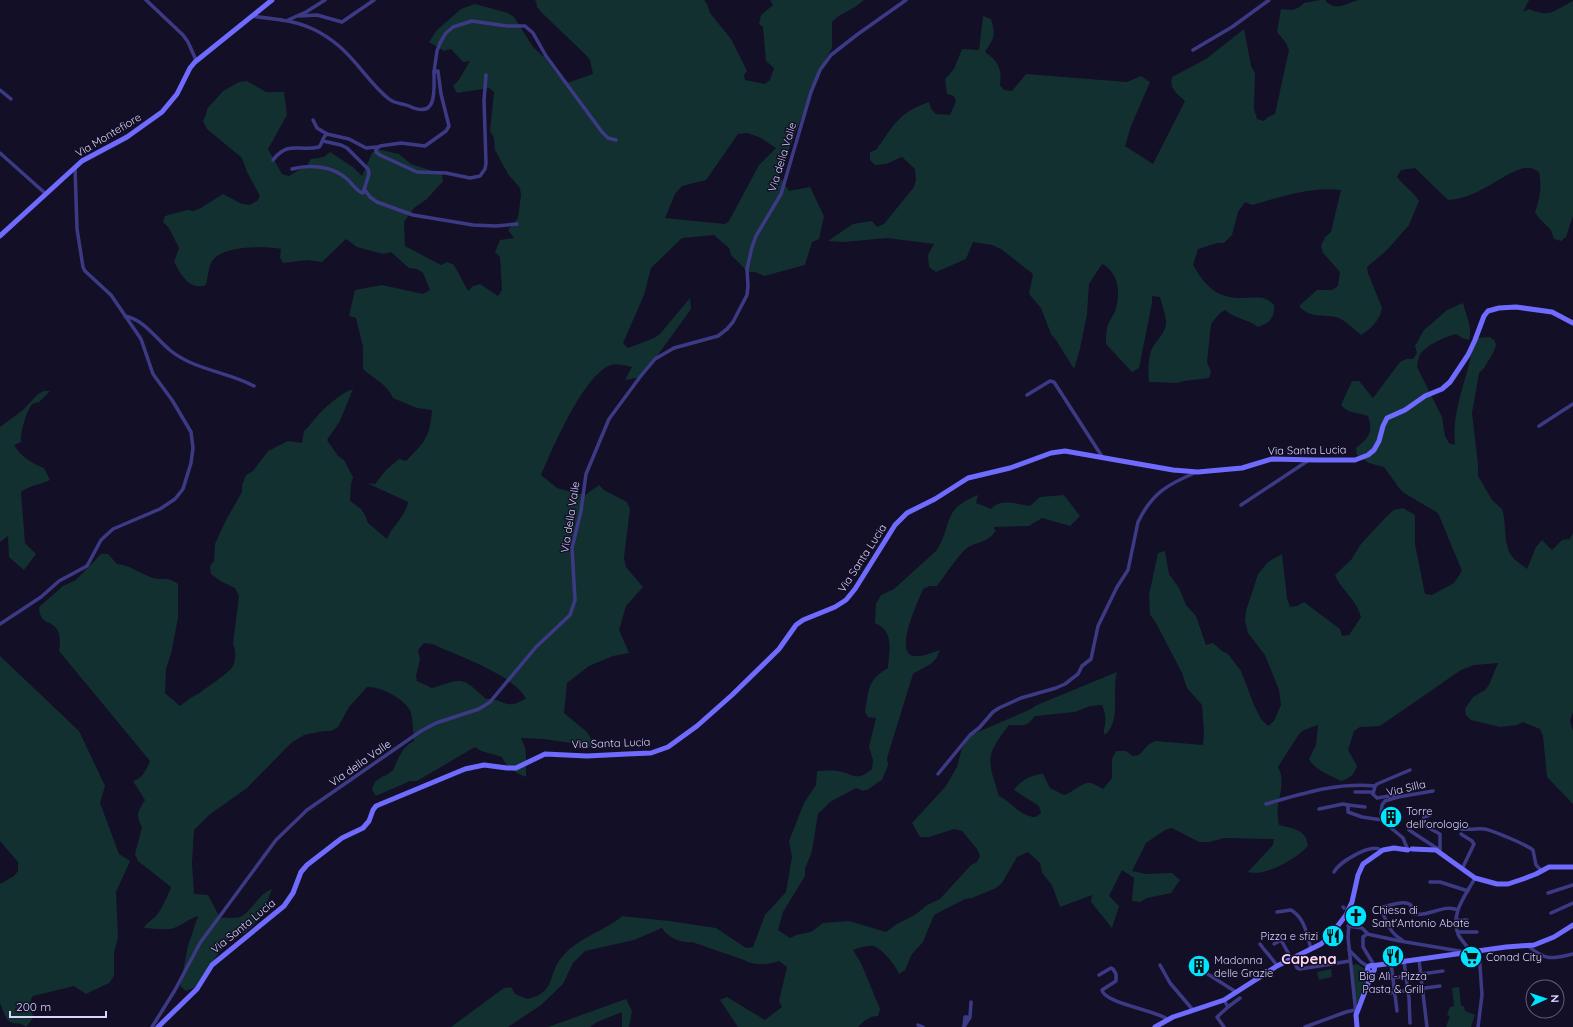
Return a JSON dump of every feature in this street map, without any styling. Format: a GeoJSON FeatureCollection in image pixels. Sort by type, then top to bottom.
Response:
{"type":"FeatureCollection","features":[{"type":"Feature","properties":{"kind":"street"},"geometry":{"type":"LineString","coordinates":[[146,0],[185,37],[196,60]]}},
{"type":"Feature","properties":{"kind":"street","name":"Via Montefiore"},"geometry":{"type":"LineString","coordinates":[[0,236],[75,167],[94,154],[127,137],[162,112],[176,96],[190,68],[196,60],[272,0]]}},
{"type":"Feature","properties":{"kind":"street"},"geometry":{"type":"LineString","coordinates":[[281,20],[289,20],[299,16],[325,0]]}},
{"type":"Feature","properties":{"kind":"street"},"geometry":{"type":"LineString","coordinates":[[299,16],[317,15],[342,22],[374,0]]}},
{"type":"Feature","properties":{"kind":"street","name":"Via della Valle"},"geometry":{"type":"LineString","coordinates":[[152,1027],[175,990],[200,943],[281,834],[307,810],[421,731],[436,724],[479,709],[488,704],[533,651],[570,615],[575,600],[572,548],[581,511],[585,480],[587,471],[609,419],[640,376],[656,358],[674,348],[718,336],[733,322],[747,294],[747,266],[752,247],[759,231],[781,194],[811,92],[820,70],[831,55],[906,0]]}},
{"type":"Feature","properties":{"kind":"street"},"geometry":{"type":"LineString","coordinates":[[1193,50],[1232,27],[1269,0]]}},
{"type":"Feature","properties":{"kind":"street"},"geometry":{"type":"LineString","coordinates":[[252,16],[307,25],[335,43],[387,97],[395,102],[408,105],[415,109],[428,108],[433,101],[435,94],[434,72],[437,51],[446,32],[453,27],[475,21],[506,26],[525,26],[533,33],[546,56],[602,132],[608,138],[616,140]]}},
{"type":"Feature","properties":{"kind":"street"},"geometry":{"type":"LineString","coordinates":[[313,120],[319,130],[328,134],[349,139],[366,148],[404,142],[411,145],[425,146],[447,130],[449,124],[441,94],[438,73],[436,71],[434,72]]}},
{"type":"Feature","properties":{"kind":"street"},"geometry":{"type":"LineString","coordinates":[[382,146],[376,149],[378,154],[414,171],[446,173],[470,178],[479,177],[486,164],[484,101],[486,75]]}},
{"type":"Feature","properties":{"kind":"street"},"geometry":{"type":"LineString","coordinates":[[0,90],[11,99]]}},
{"type":"Feature","properties":{"kind":"street"},"geometry":{"type":"LineString","coordinates":[[274,160],[278,154],[285,149],[292,147],[314,148],[320,146],[325,136],[328,134]]}},
{"type":"Feature","properties":{"kind":"street"},"geometry":{"type":"LineString","coordinates":[[292,169],[306,167],[333,170],[346,178],[361,193],[363,193],[369,174],[367,168],[347,148],[323,141]]}},
{"type":"Feature","properties":{"kind":"street"},"geometry":{"type":"LineString","coordinates":[[0,153],[46,194]]}},
{"type":"Feature","properties":{"kind":"street"},"geometry":{"type":"LineString","coordinates":[[0,624],[41,598],[59,581],[87,566],[101,540],[113,529],[164,506],[178,496],[184,488],[192,457],[193,444],[191,432],[172,400],[154,376],[141,341],[107,291],[85,272],[77,228],[75,167]]}},
{"type":"Feature","properties":{"kind":"street"},"geometry":{"type":"LineString","coordinates":[[365,190],[370,197],[377,202],[413,215],[473,225],[496,226],[517,224]]}},
{"type":"Feature","properties":{"kind":"street","name":"Via Santa Lucia"},"geometry":{"type":"LineString","coordinates":[[158,1027],[197,989],[212,964],[284,906],[293,893],[306,866],[342,838],[363,828],[370,820],[374,809],[378,805],[466,769],[480,765],[514,768],[545,754],[587,756],[651,753],[665,748],[697,726],[732,695],[776,652],[796,625],[802,620],[835,607],[848,598],[895,526],[907,513],[935,499],[968,478],[1010,468],[1051,453],[1073,451],[1103,458],[1142,463],[1173,470],[1198,472],[1242,468],[1272,458],[1355,460],[1372,452],[1379,441],[1387,418],[1405,410],[1425,396],[1442,389],[1452,380],[1473,345],[1487,312],[1499,308],[1516,307],[1551,312],[1573,323]]}},
{"type":"Feature","properties":{"kind":"street"},"geometry":{"type":"LineString","coordinates":[[125,316],[142,324],[168,349],[182,358],[254,386]]}},
{"type":"Feature","properties":{"kind":"street"},"geometry":{"type":"LineString","coordinates":[[1027,395],[1050,382],[1054,382],[1103,458]]}},
{"type":"Feature","properties":{"kind":"street"},"geometry":{"type":"LineString","coordinates":[[1539,426],[1573,404]]}},
{"type":"Feature","properties":{"kind":"street"},"geometry":{"type":"LineString","coordinates":[[1241,505],[1309,460]]}},
{"type":"Feature","properties":{"kind":"street"},"geometry":{"type":"LineString","coordinates":[[938,774],[970,735],[979,728],[993,712],[1030,695],[1056,688],[1072,679],[1078,674],[1082,666],[1091,659],[1098,626],[1117,587],[1128,570],[1138,522],[1141,516],[1154,497],[1175,482],[1198,472]]}},
{"type":"Feature","properties":{"kind":"street"},"geometry":{"type":"LineString","coordinates":[[1266,804],[1318,789],[1347,786],[1375,786],[1410,770]]}},
{"type":"Feature","properties":{"kind":"street"},"geometry":{"type":"LineString","coordinates":[[1373,794],[1375,786]]}},
{"type":"Feature","properties":{"kind":"street","name":"Via Silla"},"geometry":{"type":"LineString","coordinates":[[1382,820],[1382,804],[1398,797],[1433,791]]}},
{"type":"Feature","properties":{"kind":"street"},"geometry":{"type":"LineString","coordinates":[[1355,792],[1366,792],[1373,794],[1377,798],[1395,795],[1398,797]]}},
{"type":"Feature","properties":{"kind":"street"},"geometry":{"type":"LineString","coordinates":[[1319,809],[1343,804],[1365,807]]}},
{"type":"Feature","properties":{"kind":"street"},"geometry":{"type":"LineString","coordinates":[[1348,805],[1348,812],[1382,820],[1405,840],[1409,850]]}},
{"type":"Feature","properties":{"kind":"street"},"geometry":{"type":"LineString","coordinates":[[1430,815],[1424,817],[1423,821],[1426,826],[1440,834],[1439,851]]}},
{"type":"Feature","properties":{"kind":"street"},"geometry":{"type":"LineString","coordinates":[[1451,826],[1464,830],[1487,829],[1527,846],[1533,850],[1535,864],[1537,868],[1541,870]]}},
{"type":"Feature","properties":{"kind":"street"},"geometry":{"type":"LineString","coordinates":[[1409,830],[1475,878],[1494,884],[1505,885],[1530,877],[1541,870],[1552,866],[1573,867]]}},
{"type":"Feature","properties":{"kind":"street"},"geometry":{"type":"LineString","coordinates":[[1462,834],[1474,844],[1462,869]]}},
{"type":"Feature","properties":{"kind":"street"},"geometry":{"type":"LineString","coordinates":[[1334,872],[1338,866],[1363,851],[1376,848],[1380,850],[1392,848],[1409,850],[1430,848],[1439,851]]}},
{"type":"Feature","properties":{"kind":"street"},"geometry":{"type":"LineString","coordinates":[[1156,1027],[1167,1020],[1224,1000],[1277,966],[1327,939],[1340,924],[1363,864],[1380,850]]}},
{"type":"Feature","properties":{"kind":"street"},"geometry":{"type":"LineString","coordinates":[[1469,953],[1468,948],[1458,932],[1456,920],[1458,910],[1475,878]]}},
{"type":"Feature","properties":{"kind":"street"},"geometry":{"type":"LineString","coordinates":[[1430,882],[1440,882],[1468,891]]}},
{"type":"Feature","properties":{"kind":"street"},"geometry":{"type":"LineString","coordinates":[[1548,893],[1573,885]]}},
{"type":"Feature","properties":{"kind":"street"},"geometry":{"type":"LineString","coordinates":[[1405,942],[1392,932],[1382,911],[1383,907],[1398,903],[1409,903],[1411,905],[1411,913],[1414,914],[1447,909],[1458,910]]}},
{"type":"Feature","properties":{"kind":"street"},"geometry":{"type":"LineString","coordinates":[[1550,913],[1573,903]]}},
{"type":"Feature","properties":{"kind":"street"},"geometry":{"type":"LineString","coordinates":[[1346,909],[1357,1027]]}},
{"type":"Feature","properties":{"kind":"street"},"geometry":{"type":"LineString","coordinates":[[1277,912],[1291,910],[1300,918],[1305,926],[1311,949]]}},
{"type":"Feature","properties":{"kind":"street"},"geometry":{"type":"LineString","coordinates":[[1456,920],[1467,920]]}},
{"type":"Feature","properties":{"kind":"street"},"geometry":{"type":"LineString","coordinates":[[1340,924],[1362,928],[1368,934],[1469,953]]}},
{"type":"Feature","properties":{"kind":"street"},"geometry":{"type":"LineString","coordinates":[[1372,968],[1382,964],[1528,946],[1551,939],[1573,925]]}},
{"type":"Feature","properties":{"kind":"street"},"geometry":{"type":"LineString","coordinates":[[1458,932],[1477,932]]}},
{"type":"Feature","properties":{"kind":"street"},"geometry":{"type":"LineString","coordinates":[[1356,1013],[1372,968],[1362,943],[1363,936],[1368,934]]}},
{"type":"Feature","properties":{"kind":"street"},"geometry":{"type":"LineString","coordinates":[[1274,944],[1280,939],[1297,967],[1300,969],[1350,960],[1361,962],[1372,968]]}},
{"type":"Feature","properties":{"kind":"street"},"geometry":{"type":"LineString","coordinates":[[1260,944],[1264,951],[1271,956],[1277,966]]}},
{"type":"Feature","properties":{"kind":"street"},"geometry":{"type":"LineString","coordinates":[[1528,946],[1539,955],[1545,957],[1573,954]]}},
{"type":"Feature","properties":{"kind":"street"},"geometry":{"type":"LineString","coordinates":[[1349,950],[1361,962]]}},
{"type":"Feature","properties":{"kind":"street"},"geometry":{"type":"LineString","coordinates":[[1478,1027],[1482,995],[1479,951]]}},
{"type":"Feature","properties":{"kind":"street"},"geometry":{"type":"LineString","coordinates":[[1350,960],[1355,955]]}},
{"type":"Feature","properties":{"kind":"street"},"geometry":{"type":"LineString","coordinates":[[1419,960],[1427,1027]]}},
{"type":"Feature","properties":{"kind":"street"},"geometry":{"type":"LineString","coordinates":[[1404,962],[1408,990],[1410,1023]]}},
{"type":"Feature","properties":{"kind":"street"},"geometry":{"type":"LineString","coordinates":[[1391,963],[1397,1011]]}},
{"type":"Feature","properties":{"kind":"street"},"geometry":{"type":"LineString","coordinates":[[1160,965],[1170,983],[1193,1010]]}},
{"type":"Feature","properties":{"kind":"street"},"geometry":{"type":"LineString","coordinates":[[1098,975],[1110,968],[1114,969],[1116,972],[1116,980],[1102,990],[1102,993],[1106,997],[1120,1003],[1158,1014],[1167,1020]]}},
{"type":"Feature","properties":{"kind":"street"},"geometry":{"type":"LineString","coordinates":[[1203,971],[1236,992]]}},
{"type":"Feature","properties":{"kind":"street"},"geometry":{"type":"LineString","coordinates":[[1385,979],[1442,971]]}},
{"type":"Feature","properties":{"kind":"street"},"geometry":{"type":"LineString","coordinates":[[1389,993],[1440,986]]}},
{"type":"Feature","properties":{"kind":"street"},"geometry":{"type":"LineString","coordinates":[[1224,1027],[1217,1017],[1240,998]]}},
{"type":"Feature","properties":{"kind":"street"},"geometry":{"type":"LineString","coordinates":[[1224,1000],[1228,1007]]}},
{"type":"Feature","properties":{"kind":"street"},"geometry":{"type":"LineString","coordinates":[[964,1027],[969,1019],[971,1002]]}},
{"type":"Feature","properties":{"kind":"street"},"geometry":{"type":"LineString","coordinates":[[1305,1027],[1346,1012],[1356,1013]]}},
{"type":"Feature","properties":{"kind":"street"},"geometry":{"type":"LineString","coordinates":[[918,1024],[923,1027]]}},
{"type":"Feature","properties":{"kind":"green space"},"geometry":{"type":"Polygon","coordinates":[[[534,0],[704,0],[710,13],[731,39],[747,71],[744,75],[745,80],[765,84],[770,80],[774,68],[766,61],[763,27],[759,24],[761,15],[773,5],[770,0],[864,0],[837,17],[832,22],[832,48],[822,66],[779,175],[789,191],[810,187],[824,216],[819,239],[812,242],[805,265],[764,276],[755,272],[748,272],[731,255],[729,248],[714,235],[682,238],[651,268],[644,295],[623,343],[628,348],[654,338],[660,334],[690,298],[691,309],[642,377],[625,380],[632,367],[618,364],[613,364],[600,371],[580,397],[570,414],[546,463],[541,475],[557,488],[585,495],[599,485],[604,490],[627,502],[630,509],[624,558],[626,567],[643,587],[626,606],[619,630],[629,653],[613,656],[589,666],[567,683],[564,713],[587,732],[595,745],[584,749],[577,748],[571,743],[544,739],[521,738],[525,747],[526,777],[515,772],[509,767],[502,757],[481,751],[475,747],[417,781],[410,781],[376,796],[372,790],[376,782],[393,770],[403,750],[414,741],[413,725],[410,710],[402,701],[378,688],[367,687],[349,707],[338,727],[331,731],[304,735],[291,743],[247,788],[209,815],[194,830],[192,863],[194,894],[208,895],[220,918],[237,918],[242,916],[250,910],[263,894],[272,889],[262,913],[252,927],[238,936],[229,938],[205,973],[199,986],[186,991],[180,986],[188,946],[198,916],[170,929],[144,928],[158,914],[171,887],[138,861],[135,854],[142,827],[138,814],[145,800],[133,781],[142,776],[150,761],[59,651],[60,639],[58,630],[41,617],[39,607],[63,586],[76,580],[101,554],[108,554],[117,564],[126,566],[153,578],[168,579],[178,584],[178,618],[171,654],[166,669],[165,693],[180,706],[231,669],[235,661],[233,644],[239,596],[235,588],[222,582],[211,574],[210,566],[214,561],[215,544],[226,520],[242,492],[242,485],[246,475],[253,471],[268,451],[288,441],[302,443],[304,431],[319,414],[335,400],[353,389],[340,421],[327,440],[338,456],[344,460],[353,477],[350,501],[361,509],[368,523],[387,539],[405,512],[408,502],[367,483],[375,484],[386,470],[399,459],[406,461],[418,449],[428,433],[432,410],[417,408],[393,398],[384,385],[363,369],[363,347],[356,318],[349,316],[355,290],[382,285],[423,294],[430,290],[423,273],[417,269],[409,268],[391,252],[383,254],[357,247],[346,239],[322,262],[307,260],[283,263],[280,257],[281,249],[274,248],[254,247],[232,250],[216,257],[211,263],[206,285],[195,286],[183,277],[174,262],[179,248],[169,228],[163,222],[165,216],[187,210],[193,211],[199,209],[223,194],[242,204],[250,205],[257,201],[260,196],[247,172],[242,158],[207,129],[203,121],[207,109],[223,91],[239,82],[247,81],[266,92],[284,92],[287,115],[268,149],[282,174],[289,176],[307,165],[311,159],[324,157],[330,152],[353,167],[362,176],[372,153],[377,149],[399,154],[411,164],[442,174],[443,181],[427,199],[414,208],[404,222],[405,246],[441,265],[447,262],[454,265],[468,291],[473,286],[480,284],[498,296],[502,290],[500,257],[495,252],[500,240],[514,238],[508,230],[518,218],[521,195],[520,188],[508,174],[495,150],[494,138],[490,131],[494,92],[489,88],[457,93],[453,86],[458,81],[470,61],[463,62],[451,49],[444,51],[429,42],[437,30],[461,9],[475,4],[508,13],[514,17],[533,47],[544,57],[560,78],[567,83],[593,74],[590,60],[542,13],[537,7],[536,1],[534,0]],[[747,133],[738,134],[706,180],[682,186],[675,194],[665,218],[725,224],[729,221],[759,165],[776,148],[759,137],[747,133]],[[424,643],[418,650],[420,659],[416,676],[417,681],[432,688],[450,682],[462,681],[472,686],[486,699],[493,699],[507,704],[514,704],[526,699],[520,690],[498,674],[432,644],[424,643]]]}},
{"type":"Feature","properties":{"kind":"green space"},"geometry":{"type":"Polygon","coordinates":[[[1325,0],[1332,6],[1340,6],[1358,0],[1529,0],[1523,12],[1529,9],[1542,13],[1552,12],[1573,1],[1573,216],[1566,237],[1561,241],[1554,239],[1551,230],[1535,212],[1539,197],[1540,183],[1539,172],[1532,168],[1519,169],[1476,192],[1462,198],[1448,200],[1415,168],[1401,170],[1397,177],[1419,201],[1409,225],[1387,250],[1367,267],[1382,308],[1374,324],[1361,335],[1341,319],[1330,316],[1314,315],[1304,311],[1299,306],[1317,290],[1332,290],[1338,286],[1340,272],[1323,253],[1321,246],[1325,237],[1331,232],[1341,190],[1330,189],[1307,191],[1252,205],[1245,202],[1238,212],[1232,235],[1224,243],[1217,243],[1198,249],[1193,265],[1203,280],[1213,290],[1220,294],[1235,298],[1264,298],[1274,305],[1273,316],[1266,324],[1258,327],[1225,310],[1219,314],[1211,324],[1207,362],[1211,372],[1209,378],[1177,383],[1149,382],[1148,366],[1151,351],[1165,330],[1166,326],[1165,315],[1160,297],[1152,296],[1152,303],[1139,368],[1132,372],[1106,344],[1107,328],[1115,311],[1118,291],[1112,272],[1102,264],[1089,284],[1087,314],[1080,349],[1074,369],[1051,334],[1041,308],[1029,294],[1033,274],[1001,249],[992,245],[973,242],[966,259],[936,272],[929,267],[928,255],[934,244],[887,238],[844,242],[828,241],[853,224],[872,221],[877,227],[884,224],[914,187],[916,180],[915,169],[902,157],[886,164],[875,165],[870,160],[870,152],[876,150],[898,120],[919,106],[929,102],[931,109],[936,114],[950,115],[956,101],[954,96],[947,94],[945,79],[954,69],[962,49],[979,50],[983,16],[991,19],[994,33],[985,52],[994,59],[1000,70],[1000,85],[1004,90],[1012,91],[1026,74],[1127,82],[1141,76],[1150,82],[1131,126],[1125,146],[1153,164],[1185,101],[1173,88],[1171,81],[1172,77],[1206,59],[1244,29],[1251,66],[1255,73],[1254,109],[1257,119],[1264,121],[1268,117],[1275,114],[1289,50],[1286,43],[1277,32],[1281,9],[1292,10],[1298,8],[1304,3],[1325,0]]]}},
{"type":"Feature","properties":{"kind":"green space"},"geometry":{"type":"Polygon","coordinates":[[[1463,303],[1470,326],[1469,340],[1456,334],[1438,341],[1425,349],[1418,359],[1417,367],[1442,417],[1445,436],[1449,443],[1455,445],[1458,405],[1469,365],[1474,338],[1490,337],[1495,341],[1496,346],[1493,353],[1484,368],[1479,373],[1472,413],[1478,476],[1492,500],[1502,509],[1509,552],[1514,559],[1527,569],[1536,547],[1542,540],[1552,550],[1562,540],[1570,539],[1573,533],[1573,712],[1570,721],[1573,731],[1573,804],[1547,777],[1543,736],[1540,729],[1523,722],[1517,725],[1500,727],[1471,720],[1466,715],[1465,709],[1473,697],[1485,690],[1489,685],[1498,663],[1474,665],[1461,670],[1380,726],[1360,727],[1354,731],[1348,750],[1357,766],[1353,774],[1344,780],[1341,781],[1315,767],[1309,759],[1316,745],[1318,725],[1304,730],[1299,734],[1278,767],[1282,781],[1278,815],[1279,825],[1302,833],[1307,840],[1308,846],[1280,866],[1263,872],[1248,872],[1273,845],[1274,839],[1224,838],[1209,842],[1199,842],[1172,828],[1165,830],[1146,843],[1132,871],[1146,874],[1172,873],[1180,880],[1171,893],[1147,898],[1140,902],[1132,901],[1134,878],[1122,870],[1109,896],[1119,906],[1112,928],[1091,902],[1092,895],[1060,907],[1052,885],[1042,873],[1040,863],[1028,852],[1017,857],[1002,883],[996,888],[972,898],[965,899],[934,915],[923,942],[912,954],[905,970],[899,974],[888,958],[877,947],[868,946],[853,950],[861,963],[880,1009],[878,1016],[867,1019],[858,1027],[738,1027],[720,1000],[727,997],[765,1020],[782,1007],[779,1001],[787,967],[779,961],[766,964],[752,963],[692,942],[679,941],[668,935],[662,928],[634,940],[585,951],[573,963],[563,984],[541,1005],[508,1027],[451,1027],[504,988],[511,987],[515,994],[527,999],[537,996],[547,988],[557,963],[568,950],[583,939],[615,922],[622,916],[716,928],[746,948],[753,947],[765,915],[786,892],[792,857],[789,841],[804,803],[816,785],[817,771],[837,771],[854,776],[862,776],[872,769],[873,760],[869,747],[876,718],[868,717],[865,712],[870,686],[881,672],[888,668],[890,648],[886,631],[875,623],[876,604],[881,595],[894,589],[936,551],[953,512],[958,506],[978,495],[976,503],[991,509],[1004,503],[1030,506],[1040,497],[1064,495],[1080,516],[1070,526],[1042,518],[1029,526],[994,527],[996,530],[987,540],[971,546],[964,551],[937,586],[930,586],[923,589],[909,626],[906,637],[906,647],[909,653],[915,656],[925,655],[940,650],[938,655],[932,663],[913,674],[887,758],[888,765],[882,780],[867,790],[860,790],[856,788],[830,802],[818,814],[812,851],[805,869],[805,876],[783,912],[778,930],[790,938],[796,935],[811,932],[823,923],[849,921],[886,932],[897,924],[915,915],[927,905],[940,899],[971,865],[977,862],[980,856],[977,849],[962,831],[954,829],[929,837],[920,837],[912,823],[946,786],[957,767],[962,748],[971,735],[1037,705],[1117,672],[1115,680],[1115,714],[1110,729],[1105,735],[1105,717],[1102,705],[1090,706],[1075,712],[1035,716],[1024,725],[1009,725],[995,745],[990,759],[992,774],[999,796],[1025,815],[1036,817],[1041,813],[1039,806],[1014,790],[1031,777],[1043,774],[1050,788],[1064,795],[1081,785],[1088,783],[1092,783],[1103,789],[1112,778],[1112,759],[1116,751],[1126,751],[1133,756],[1139,755],[1148,745],[1155,741],[1203,745],[1204,733],[1202,705],[1187,688],[1182,673],[1155,621],[1150,615],[1149,595],[1158,553],[1165,551],[1169,574],[1179,588],[1186,605],[1196,616],[1206,645],[1213,643],[1228,654],[1241,671],[1254,705],[1261,719],[1268,726],[1274,721],[1281,705],[1279,690],[1265,655],[1248,633],[1245,620],[1246,611],[1258,574],[1268,562],[1282,554],[1287,598],[1290,607],[1297,606],[1304,602],[1340,629],[1342,636],[1349,635],[1361,617],[1353,600],[1341,586],[1335,575],[1351,560],[1361,544],[1394,510],[1403,508],[1415,515],[1415,544],[1425,594],[1432,595],[1454,583],[1462,571],[1438,513],[1404,493],[1384,467],[1369,463],[1357,455],[1356,448],[1369,435],[1370,422],[1368,416],[1350,411],[1341,405],[1352,381],[1359,381],[1373,398],[1400,362],[1406,359],[1413,359],[1417,353],[1415,346],[1424,330],[1447,310],[1463,303]]]}},
{"type":"Feature","properties":{"kind":"green space"},"geometry":{"type":"Polygon","coordinates":[[[44,391],[50,391],[39,402],[32,404],[21,433],[21,442],[14,445],[16,449],[27,459],[44,468],[50,480],[21,492],[25,543],[36,554],[24,570],[9,557],[8,536],[0,542],[0,427],[23,410],[38,394],[44,391]]]}},
{"type":"Feature","properties":{"kind":"green space"},"geometry":{"type":"Polygon","coordinates":[[[0,656],[79,731],[105,786],[100,803],[119,854],[130,861],[116,892],[118,937],[114,953],[114,976],[109,983],[86,994],[74,986],[33,996],[30,1006],[34,1017],[26,1027],[21,1024],[10,1022],[0,1003],[0,884],[14,876],[18,871],[18,862],[0,841],[0,656]]]}},
{"type":"Feature","properties":{"kind":"green space"},"geometry":{"type":"Polygon","coordinates":[[[1357,964],[1365,969],[1367,973],[1358,1003],[1356,1002],[1352,965],[1357,964]]]}},
{"type":"Feature","properties":{"kind":"green space"},"geometry":{"type":"Polygon","coordinates":[[[1331,969],[1332,977],[1319,980],[1317,972],[1331,969]]]}},
{"type":"Feature","properties":{"kind":"green space"},"geometry":{"type":"Polygon","coordinates":[[[1459,987],[1461,1006],[1464,1006],[1465,1011],[1475,1015],[1471,1027],[1446,1027],[1450,1016],[1447,1015],[1450,1007],[1454,1006],[1452,988],[1459,987]]]}},
{"type":"Feature","properties":{"kind":"green space"},"geometry":{"type":"Polygon","coordinates":[[[626,999],[632,1011],[629,1027],[622,1027],[622,1012],[597,1022],[590,1027],[548,1027],[626,999]]]}},
{"type":"Feature","properties":{"kind":"place","name":"Torre dell'orologio"},"geometry":{"type":"Point","coordinates":[1391,817]}},
{"type":"Feature","properties":{"kind":"place","name":"Chiesa di Sant'Antonio Abate"},"geometry":{"type":"Point","coordinates":[1356,916]}},
{"type":"Feature","properties":{"kind":"place","name":"Pizza e sfizi"},"geometry":{"type":"Point","coordinates":[1333,936]}},
{"type":"Feature","properties":{"kind":"place","name":"Big Alì - Pizza Pasta & Grill"},"geometry":{"type":"Point","coordinates":[1393,956]}},
{"type":"Feature","properties":{"kind":"place","name":"Conad City"},"geometry":{"type":"Point","coordinates":[1471,957]}},
{"type":"Feature","properties":{"kind":"place","name":"Madonna delle Grazie"},"geometry":{"type":"Point","coordinates":[1199,966]}},
{"type":"Feature","properties":{"kind":"district","name":"Capena"},"geometry":{"type":"Point","coordinates":[1309,959]}}]}
